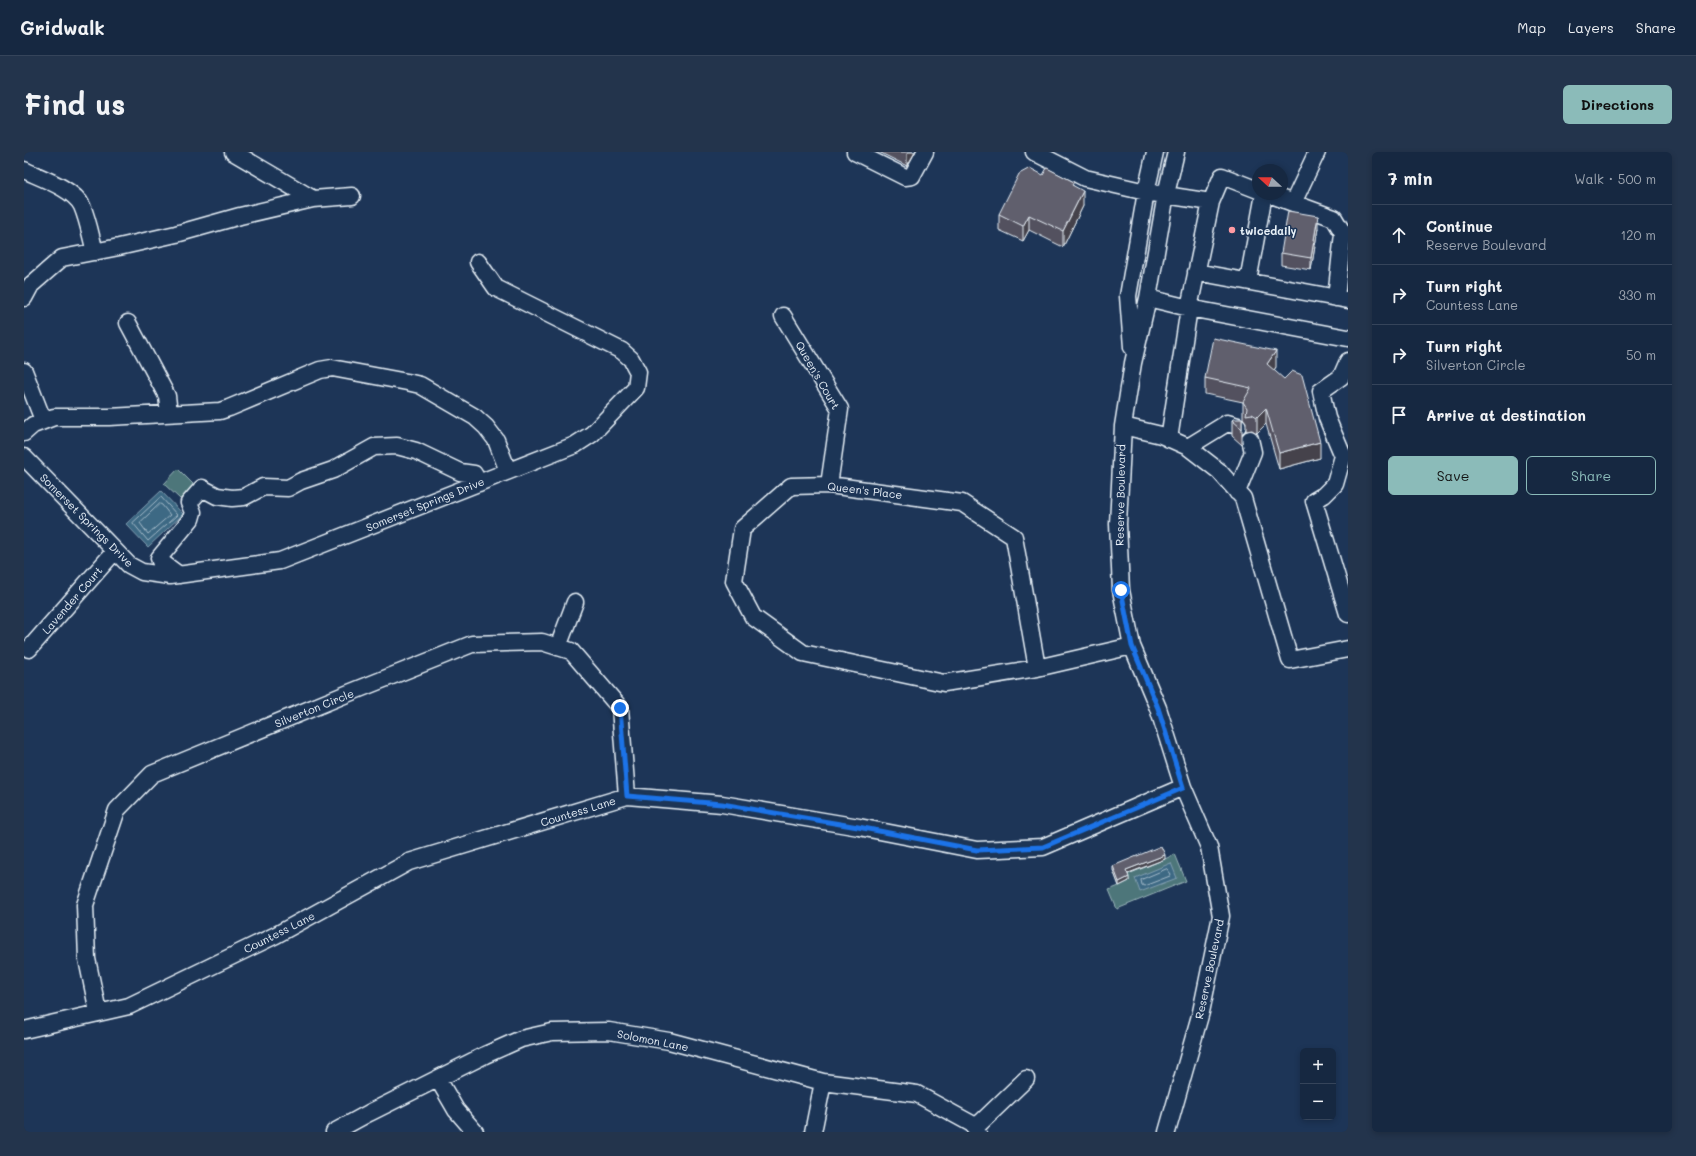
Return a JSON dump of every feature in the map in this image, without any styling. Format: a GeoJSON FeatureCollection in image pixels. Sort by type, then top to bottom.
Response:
{"type":"FeatureCollection","features":[{"type":"Feature","properties":{"kind":"street"},"geometry":{"type":"LineString","coordinates":[[233,152],[313,199]]}},
{"type":"Feature","properties":{"kind":"street"},"geometry":{"type":"LineString","coordinates":[[855,152],[906,177],[912,176],[925,152]]}},
{"type":"Feature","properties":{"kind":"street"},"geometry":{"type":"LineString","coordinates":[[1034,152],[1085,178],[1146,192],[1211,202]]}},
{"type":"Feature","properties":{"kind":"street","name":"Reserve Boulevard"},"geometry":{"type":"LineString","coordinates":[[1133,363],[1128,296],[1146,192],[1155,152]]}},
{"type":"Feature","properties":{"kind":"street","name":"Reserve Boulevard"},"geometry":{"type":"LineString","coordinates":[[1167,1132],[1202,1012],[1221,916],[1209,847],[1183,788],[1158,708],[1132,646],[1121,590],[1118,524],[1122,426],[1133,363],[1148,298],[1166,194],[1176,152]]}},
{"type":"Feature","properties":{"kind":"street"},"geometry":{"type":"LineString","coordinates":[[1293,203],[1317,152]]}},
{"type":"Feature","properties":{"kind":"street"},"geometry":{"type":"LineString","coordinates":[[24,170],[56,185],[76,197],[82,206],[95,252]]}},
{"type":"Feature","properties":{"kind":"street"},"geometry":{"type":"LineString","coordinates":[[1169,439],[1189,308],[1211,202],[1222,176],[1252,188]]}},
{"type":"Feature","properties":{"kind":"street"},"geometry":{"type":"LineString","coordinates":[[24,298],[32,285],[62,258],[176,234],[240,216],[313,199],[352,196]]}},
{"type":"Feature","properties":{"kind":"street"},"geometry":{"type":"LineString","coordinates":[[1248,281],[1263,200]]}},
{"type":"Feature","properties":{"kind":"street"},"geometry":{"type":"LineString","coordinates":[[1196,272],[1342,299],[1343,232],[1334,218],[1285,200]]}},
{"type":"Feature","properties":{"kind":"street","name":"Somerset Springs Drive"},"geometry":{"type":"LineString","coordinates":[[24,457],[129,566],[142,572],[170,576],[280,561],[575,445],[592,434],[636,388],[638,372],[631,359],[622,351],[496,288],[478,262]]}},
{"type":"Feature","properties":{"kind":"street"},"geometry":{"type":"LineString","coordinates":[[1148,298],[1189,308],[1348,338]]}},
{"type":"Feature","properties":{"kind":"street","name":"Queen's Court"},"geometry":{"type":"LineString","coordinates":[[783,316],[840,409],[829,484]]}},
{"type":"Feature","properties":{"kind":"street"},"geometry":{"type":"LineString","coordinates":[[128,323],[167,396],[169,413]]}},
{"type":"Feature","properties":{"kind":"street"},"geometry":{"type":"LineString","coordinates":[[1348,361],[1341,377],[1321,390],[1327,418],[1343,456],[1335,484],[1324,495],[1314,501],[1348,614]]}},
{"type":"Feature","properties":{"kind":"street"},"geometry":{"type":"LineString","coordinates":[[24,433],[33,425],[54,417],[109,417],[220,411],[320,370],[332,368],[407,382],[420,386],[475,417],[486,426],[496,440],[508,471]]}},
{"type":"Feature","properties":{"kind":"street"},"geometry":{"type":"LineString","coordinates":[[24,371],[43,420]]}},
{"type":"Feature","properties":{"kind":"street"},"geometry":{"type":"LineString","coordinates":[[1188,447],[1227,423],[1238,426]]}},
{"type":"Feature","properties":{"kind":"street"},"geometry":{"type":"LineString","coordinates":[[1122,426],[1161,435],[1188,447],[1219,471],[1243,498],[1290,660],[1348,649]]}},
{"type":"Feature","properties":{"kind":"street"},"geometry":{"type":"LineString","coordinates":[[1237,492],[1253,452],[1250,439]]}},
{"type":"Feature","properties":{"kind":"street"},"geometry":{"type":"LineString","coordinates":[[179,575],[160,561],[159,558],[176,535],[191,519],[193,512],[189,503],[202,488],[217,496],[232,498],[244,497],[263,486],[288,488],[301,481],[333,470],[374,447],[397,446],[416,451],[460,472],[474,474],[479,483]]}},
{"type":"Feature","properties":{"kind":"street","name":"Queen's Place"},"geometry":{"type":"LineString","coordinates":[[1037,668],[1014,537],[962,503],[829,484],[790,486],[742,529],[734,581],[753,617],[803,653],[944,683],[1037,668],[1132,646]]}},
{"type":"Feature","properties":{"kind":"street","name":"Lavender Court"},"geometry":{"type":"LineString","coordinates":[[29,649],[115,551]]}},
{"type":"Feature","properties":{"kind":"street"},"geometry":{"type":"LineString","coordinates":[[558,647],[575,602]]}},
{"type":"Feature","properties":{"kind":"street","name":"Silverton Circle"},"geometry":{"type":"LineString","coordinates":[[98,1012],[87,959],[85,905],[117,810],[152,774],[472,644],[542,642],[572,651],[620,708],[627,796]]}},
{"type":"Feature","properties":{"kind":"street","name":"Countess Lane"},"geometry":{"type":"LineString","coordinates":[[24,1030],[129,1006],[276,935],[410,862],[627,796],[722,804],[858,827],[977,850],[1043,847],[1183,788]]}},
{"type":"Feature","properties":{"kind":"street","name":"Solomon Lane"},"geometry":{"type":"LineString","coordinates":[[334,1132],[521,1039],[552,1032],[609,1031],[669,1041],[823,1082],[917,1094],[972,1124],[977,1130]]}},
{"type":"Feature","properties":{"kind":"street"},"geometry":{"type":"LineString","coordinates":[[438,1079],[456,1110],[475,1132]]}},
{"type":"Feature","properties":{"kind":"street"},"geometry":{"type":"LineString","coordinates":[[977,1130],[1026,1079]]}},
{"type":"Feature","properties":{"kind":"street"},"geometry":{"type":"LineString","coordinates":[[813,1132],[823,1082]]}},
{"type":"Feature","properties":{"kind":"green space"},"geometry":{"type":"Polygon","coordinates":[[[178,469],[194,485],[180,499],[164,484],[178,469]]]}},
{"type":"Feature","properties":{"kind":"green space"},"geometry":{"type":"Polygon","coordinates":[[[1161,850],[1165,859],[1175,854],[1186,881],[1117,909],[1109,890],[1119,886],[1113,870],[1161,850]]]}},
{"type":"Feature","properties":{"kind":"water"},"geometry":{"type":"Polygon","coordinates":[[[161,491],[183,514],[148,547],[126,524],[161,491]]]}},
{"type":"Feature","properties":{"kind":"water"},"geometry":{"type":"Polygon","coordinates":[[[1171,863],[1177,878],[1140,892],[1135,878],[1171,863]]]}},
{"type":"Feature","properties":{"kind":"building"},"geometry":{"type":"Polygon","coordinates":[[[1030,168],[1043,175],[1047,168],[1074,182],[1072,185],[1083,191],[1063,231],[1029,215],[1023,226],[999,214],[1019,174],[1030,168]]]}},
{"type":"Feature","properties":{"kind":"building"},"geometry":{"type":"Polygon","coordinates":[[[1288,211],[1318,216],[1311,258],[1281,253],[1288,211]]]}},
{"type":"Feature","properties":{"kind":"building"},"geometry":{"type":"Polygon","coordinates":[[[1213,338],[1276,351],[1267,364],[1284,379],[1292,371],[1302,375],[1320,442],[1279,453],[1266,408],[1257,417],[1252,414],[1246,415],[1247,408],[1243,402],[1251,388],[1205,378],[1213,338]]]}},
{"type":"Feature","properties":{"kind":"building"},"geometry":{"type":"Polygon","coordinates":[[[1242,419],[1242,429],[1232,420],[1242,419]]]}},
{"type":"Feature","properties":{"kind":"building"},"geometry":{"type":"Polygon","coordinates":[[[1161,846],[1165,855],[1126,870],[1129,877],[1119,882],[1113,866],[1161,846]]]}},
{"type":"Feature","properties":{"kind":"place","name":"twicedaily"},"geometry":{"type":"Point","coordinates":[1232,230]}},
{"type":"Feature","properties":{"kind":"route"},"geometry":{"type":"LineString","coordinates":[[620,708],[627,796],[722,804],[858,827],[977,850],[1043,847],[1183,788],[1158,708],[1132,646],[1121,590]]}}]}
